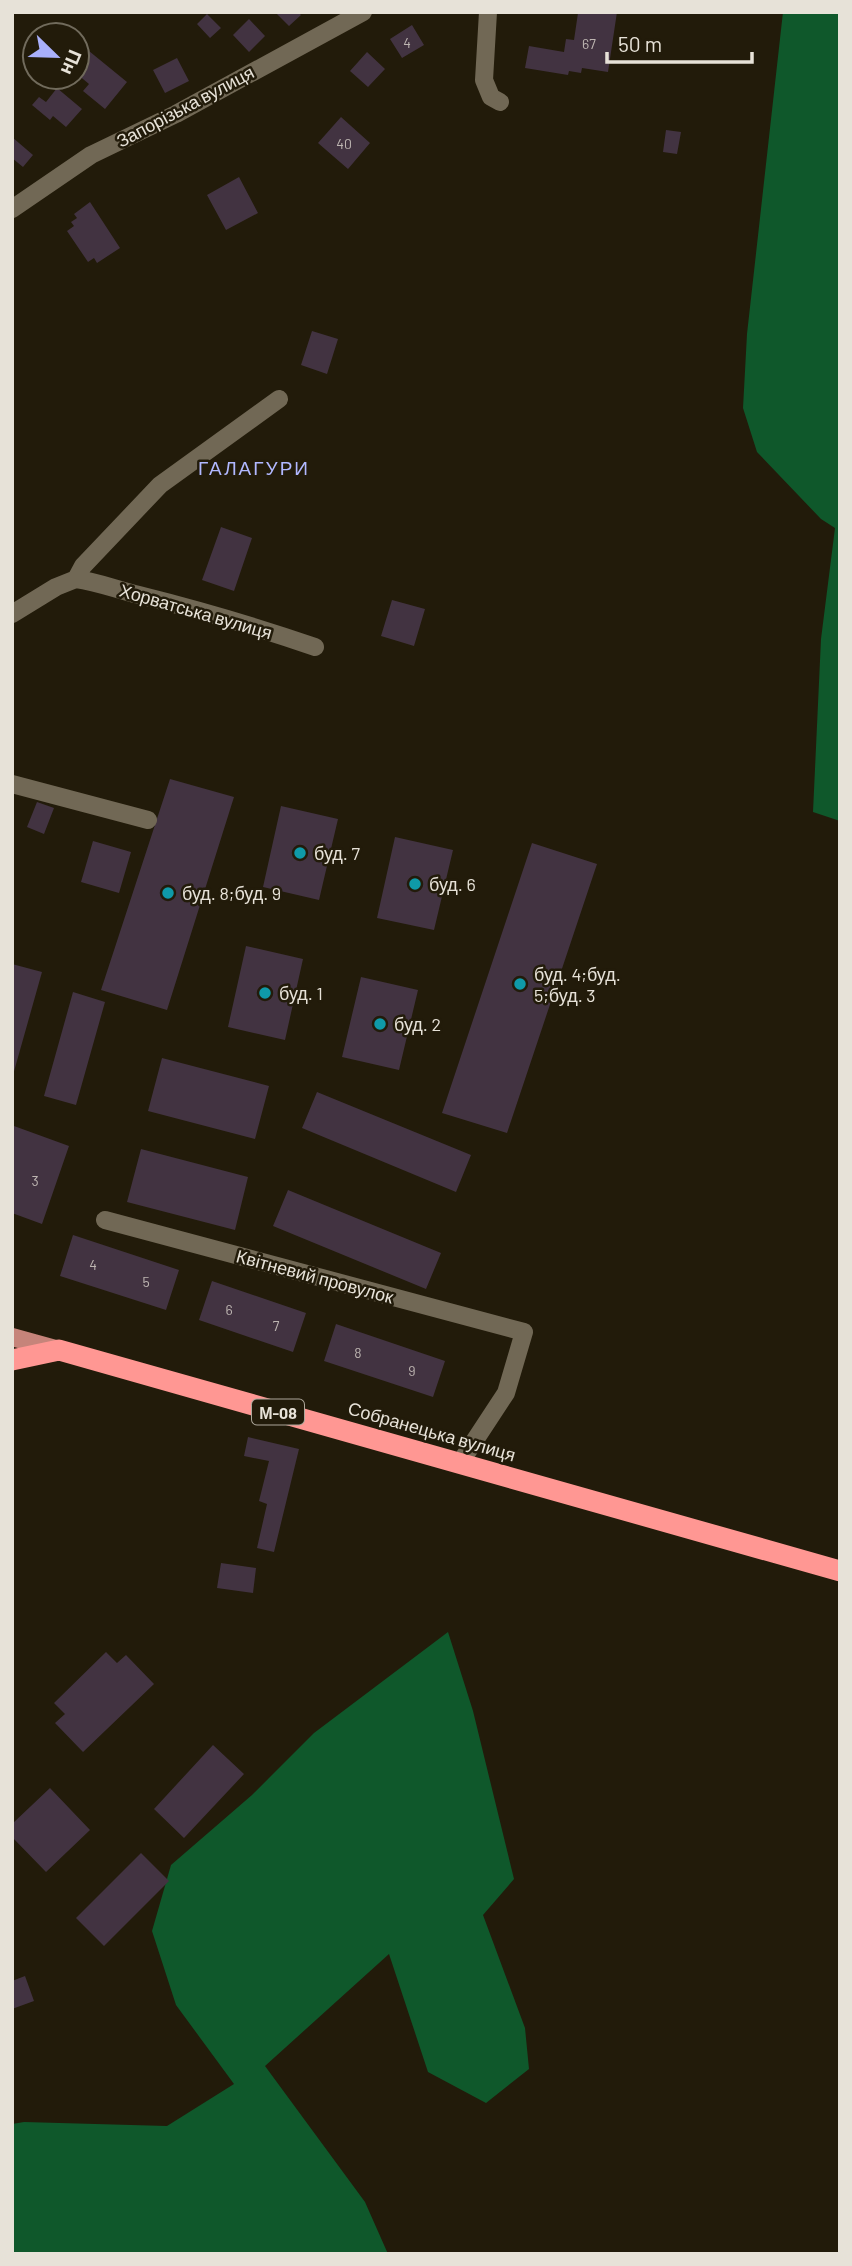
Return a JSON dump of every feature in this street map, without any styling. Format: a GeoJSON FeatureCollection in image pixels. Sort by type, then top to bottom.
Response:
{"type":"FeatureCollection","features":[{"type":"Feature","properties":{"kind":"highway","name":"Собранецька вулиця"},"geometry":{"type":"LineString","coordinates":[[59,1350],[840,1571]]}},
{"type":"Feature","properties":{"kind":"highway","name":"М-08"},"geometry":{"type":"LineString","coordinates":[[12,1360],[59,1350]]}},
{"type":"Feature","properties":{"kind":"main road","name":"Собранецька вулиця"},"geometry":{"type":"LineString","coordinates":[[12,1337],[59,1350]]}},
{"type":"Feature","properties":{"kind":"street","name":"Запорізька вулиця"},"geometry":{"type":"LineString","coordinates":[[12,209],[90,155],[176,114],[363,12]]}},
{"type":"Feature","properties":{"kind":"street"},"geometry":{"type":"LineString","coordinates":[[488,12],[484,80],[491,97],[500,102]]}},
{"type":"Feature","properties":{"kind":"street"},"geometry":{"type":"LineString","coordinates":[[12,614],[56,587],[76,579],[83,566],[160,485],[279,399]]}},
{"type":"Feature","properties":{"kind":"street","name":"Хорватська вулиця"},"geometry":{"type":"LineString","coordinates":[[76,579],[98,582],[121,591],[251,625],[315,647]]}},
{"type":"Feature","properties":{"kind":"street"},"geometry":{"type":"LineString","coordinates":[[12,783],[148,820]]}},
{"type":"Feature","properties":{"kind":"street","name":"Квітневий провулок"},"geometry":{"type":"LineString","coordinates":[[105,1220],[524,1332],[506,1393],[460,1463]]}},
{"type":"Feature","properties":{"kind":"green space"},"geometry":{"type":"Polygon","coordinates":[[[783,12],[837,12],[840,15],[840,821],[813,812],[821,639],[835,528],[821,519],[757,452],[743,408],[747,334],[783,12]]]}},
{"type":"Feature","properties":{"kind":"green space"},"geometry":{"type":"Polygon","coordinates":[[[448,1632],[473,1711],[514,1879],[483,1915],[525,2028],[529,2069],[486,2103],[428,2072],[389,1954],[265,2066],[365,2202],[388,2254],[12,2254],[12,2124],[24,2122],[167,2126],[234,2084],[176,2005],[152,1931],[171,1865],[252,1795],[314,1733],[448,1632]]]}},
{"type":"Feature","properties":{"kind":"building"},"geometry":{"type":"Polygon","coordinates":[[[275,12],[298,12],[301,15],[289,26],[275,12]]]}},
{"type":"Feature","properties":{"kind":"building"},"geometry":{"type":"Polygon","coordinates":[[[617,12],[608,72],[582,68],[581,73],[569,71],[568,75],[525,68],[529,46],[564,52],[566,39],[574,40],[578,13],[617,12]]]}},
{"type":"Feature","properties":{"kind":"building"},"geometry":{"type":"Polygon","coordinates":[[[207,14],[221,28],[210,38],[197,24],[207,14]]]}},
{"type":"Feature","properties":{"kind":"building"},"geometry":{"type":"Polygon","coordinates":[[[249,19],[265,36],[249,52],[233,35],[249,19]]]}},
{"type":"Feature","properties":{"kind":"building"},"geometry":{"type":"Polygon","coordinates":[[[412,25],[424,45],[402,58],[390,39],[412,25]]]}},
{"type":"Feature","properties":{"kind":"building"},"geometry":{"type":"Polygon","coordinates":[[[367,52],[385,69],[368,87],[350,71],[367,52]]]}},
{"type":"Feature","properties":{"kind":"building"},"geometry":{"type":"Polygon","coordinates":[[[91,53],[127,82],[105,109],[83,91],[91,91],[91,53]]]}},
{"type":"Feature","properties":{"kind":"building"},"geometry":{"type":"Polygon","coordinates":[[[177,58],[189,81],[165,93],[153,70],[177,58]]]}},
{"type":"Feature","properties":{"kind":"building"},"geometry":{"type":"Polygon","coordinates":[[[55,91],[61,91],[82,109],[66,127],[53,116],[50,120],[32,105],[39,97],[46,102],[55,91]]]}},
{"type":"Feature","properties":{"kind":"building"},"geometry":{"type":"Polygon","coordinates":[[[341,117],[370,143],[348,169],[318,143],[341,117]]]}},
{"type":"Feature","properties":{"kind":"building"},"geometry":{"type":"Polygon","coordinates":[[[666,130],[681,132],[677,154],[663,152],[666,130]]]}},
{"type":"Feature","properties":{"kind":"building"},"geometry":{"type":"Polygon","coordinates":[[[12,137],[33,155],[23,167],[12,158],[12,137]]]}},
{"type":"Feature","properties":{"kind":"building"},"geometry":{"type":"Polygon","coordinates":[[[239,177],[258,213],[226,230],[207,195],[239,177]]]}},
{"type":"Feature","properties":{"kind":"building"},"geometry":{"type":"Polygon","coordinates":[[[90,202],[120,248],[97,263],[94,258],[88,262],[67,231],[74,226],[71,222],[77,218],[74,214],[90,202]]]}},
{"type":"Feature","properties":{"kind":"building"},"geometry":{"type":"Polygon","coordinates":[[[312,331],[338,339],[327,374],[301,365],[312,331]]]}},
{"type":"Feature","properties":{"kind":"building"},"geometry":{"type":"Polygon","coordinates":[[[221,527],[252,538],[234,591],[202,580],[221,527]]]}},
{"type":"Feature","properties":{"kind":"building"},"geometry":{"type":"Polygon","coordinates":[[[392,600],[425,609],[414,646],[381,636],[392,600]]]}},
{"type":"Feature","properties":{"kind":"building","name":"буд. 8;буд. 9"},"geometry":{"type":"Polygon","coordinates":[[[170,779],[234,797],[167,1010],[101,990],[170,779]]]}},
{"type":"Feature","properties":{"kind":"building"},"geometry":{"type":"Polygon","coordinates":[[[37,802],[54,808],[44,834],[27,827],[37,802]]]}},
{"type":"Feature","properties":{"kind":"building","name":"буд. 7"},"geometry":{"type":"Polygon","coordinates":[[[281,806],[338,819],[319,900],[263,887],[281,806]]]}},
{"type":"Feature","properties":{"kind":"building","name":"буд. 6"},"geometry":{"type":"Polygon","coordinates":[[[395,837],[453,850],[434,930],[377,918],[395,837]]]}},
{"type":"Feature","properties":{"kind":"building"},"geometry":{"type":"Polygon","coordinates":[[[93,841],[131,852],[119,893],[81,882],[93,841]]]}},
{"type":"Feature","properties":{"kind":"building","name":"буд. 4;буд. 5;буд. 3"},"geometry":{"type":"Polygon","coordinates":[[[532,843],[597,864],[507,1133],[442,1113],[532,843]]]}},
{"type":"Feature","properties":{"kind":"building","name":"буд. 1"},"geometry":{"type":"Polygon","coordinates":[[[246,946],[303,959],[285,1040],[228,1027],[246,946]]]}},
{"type":"Feature","properties":{"kind":"building"},"geometry":{"type":"Polygon","coordinates":[[[12,964],[42,972],[13,1075],[12,1075],[12,964]]]}},
{"type":"Feature","properties":{"kind":"building","name":"буд. 2"},"geometry":{"type":"Polygon","coordinates":[[[361,977],[418,990],[399,1070],[342,1057],[361,977]]]}},
{"type":"Feature","properties":{"kind":"building"},"geometry":{"type":"Polygon","coordinates":[[[73,992],[105,1002],[76,1105],[44,1096],[73,992]]]}},
{"type":"Feature","properties":{"kind":"building"},"geometry":{"type":"Polygon","coordinates":[[[162,1058],[269,1086],[255,1139],[148,1111],[162,1058]]]}},
{"type":"Feature","properties":{"kind":"building"},"geometry":{"type":"Polygon","coordinates":[[[317,1092],[471,1155],[456,1192],[302,1128],[317,1092]]]}},
{"type":"Feature","properties":{"kind":"building"},"geometry":{"type":"Polygon","coordinates":[[[14,1126],[69,1146],[42,1224],[12,1213],[14,1126]]]}},
{"type":"Feature","properties":{"kind":"building"},"geometry":{"type":"Polygon","coordinates":[[[141,1149],[248,1177],[235,1230],[127,1202],[141,1149]]]}},
{"type":"Feature","properties":{"kind":"building"},"geometry":{"type":"Polygon","coordinates":[[[288,1190],[441,1253],[426,1289],[273,1226],[288,1190]]]}},
{"type":"Feature","properties":{"kind":"building"},"geometry":{"type":"Polygon","coordinates":[[[73,1235],[179,1270],[166,1310],[60,1276],[73,1235]]]}},
{"type":"Feature","properties":{"kind":"building"},"geometry":{"type":"Polygon","coordinates":[[[212,1281],[306,1313],[293,1352],[199,1320],[212,1281]]]}},
{"type":"Feature","properties":{"kind":"building"},"geometry":{"type":"Polygon","coordinates":[[[336,1324],[445,1361],[433,1397],[324,1361],[336,1324]]]}},
{"type":"Feature","properties":{"kind":"building"},"geometry":{"type":"Polygon","coordinates":[[[248,1437],[299,1449],[274,1552],[257,1548],[267,1504],[259,1501],[269,1461],[244,1456],[248,1437]]]}},
{"type":"Feature","properties":{"kind":"building"},"geometry":{"type":"Polygon","coordinates":[[[221,1563],[256,1568],[253,1593],[217,1588],[221,1563]]]}},
{"type":"Feature","properties":{"kind":"building"},"geometry":{"type":"Polygon","coordinates":[[[106,1652],[117,1663],[126,1655],[154,1684],[83,1752],[55,1723],[65,1714],[54,1703],[106,1652]]]}},
{"type":"Feature","properties":{"kind":"building"},"geometry":{"type":"Polygon","coordinates":[[[213,1745],[244,1774],[184,1838],[154,1809],[213,1745]]]}},
{"type":"Feature","properties":{"kind":"building"},"geometry":{"type":"Polygon","coordinates":[[[50,1788],[90,1830],[46,1872],[12,1837],[12,1824],[50,1788]]]}},
{"type":"Feature","properties":{"kind":"building"},"geometry":{"type":"Polygon","coordinates":[[[141,1853],[169,1881],[104,1946],[76,1918],[141,1853]]]}},
{"type":"Feature","properties":{"kind":"building"},"geometry":{"type":"Polygon","coordinates":[[[25,1976],[34,2001],[12,2009],[12,1981],[25,1976]]]}},
{"type":"Feature","properties":{"kind":"place","name":"буд. 7"},"geometry":{"type":"Point","coordinates":[300,853]}},
{"type":"Feature","properties":{"kind":"place","name":"буд. 6"},"geometry":{"type":"Point","coordinates":[415,884]}},
{"type":"Feature","properties":{"kind":"place","name":"буд. 8;буд. 9"},"geometry":{"type":"Point","coordinates":[168,893]}},
{"type":"Feature","properties":{"kind":"place","name":"буд. 4;буд. 5;буд. 3"},"geometry":{"type":"Point","coordinates":[520,984]}},
{"type":"Feature","properties":{"kind":"place","name":"буд. 1"},"geometry":{"type":"Point","coordinates":[265,993]}},
{"type":"Feature","properties":{"kind":"place","name":"буд. 2"},"geometry":{"type":"Point","coordinates":[380,1024]}},
{"type":"Feature","properties":{"kind":"district","name":"ГАЛАГУРИ"},"geometry":{"type":"Point","coordinates":[254,467]}}]}
